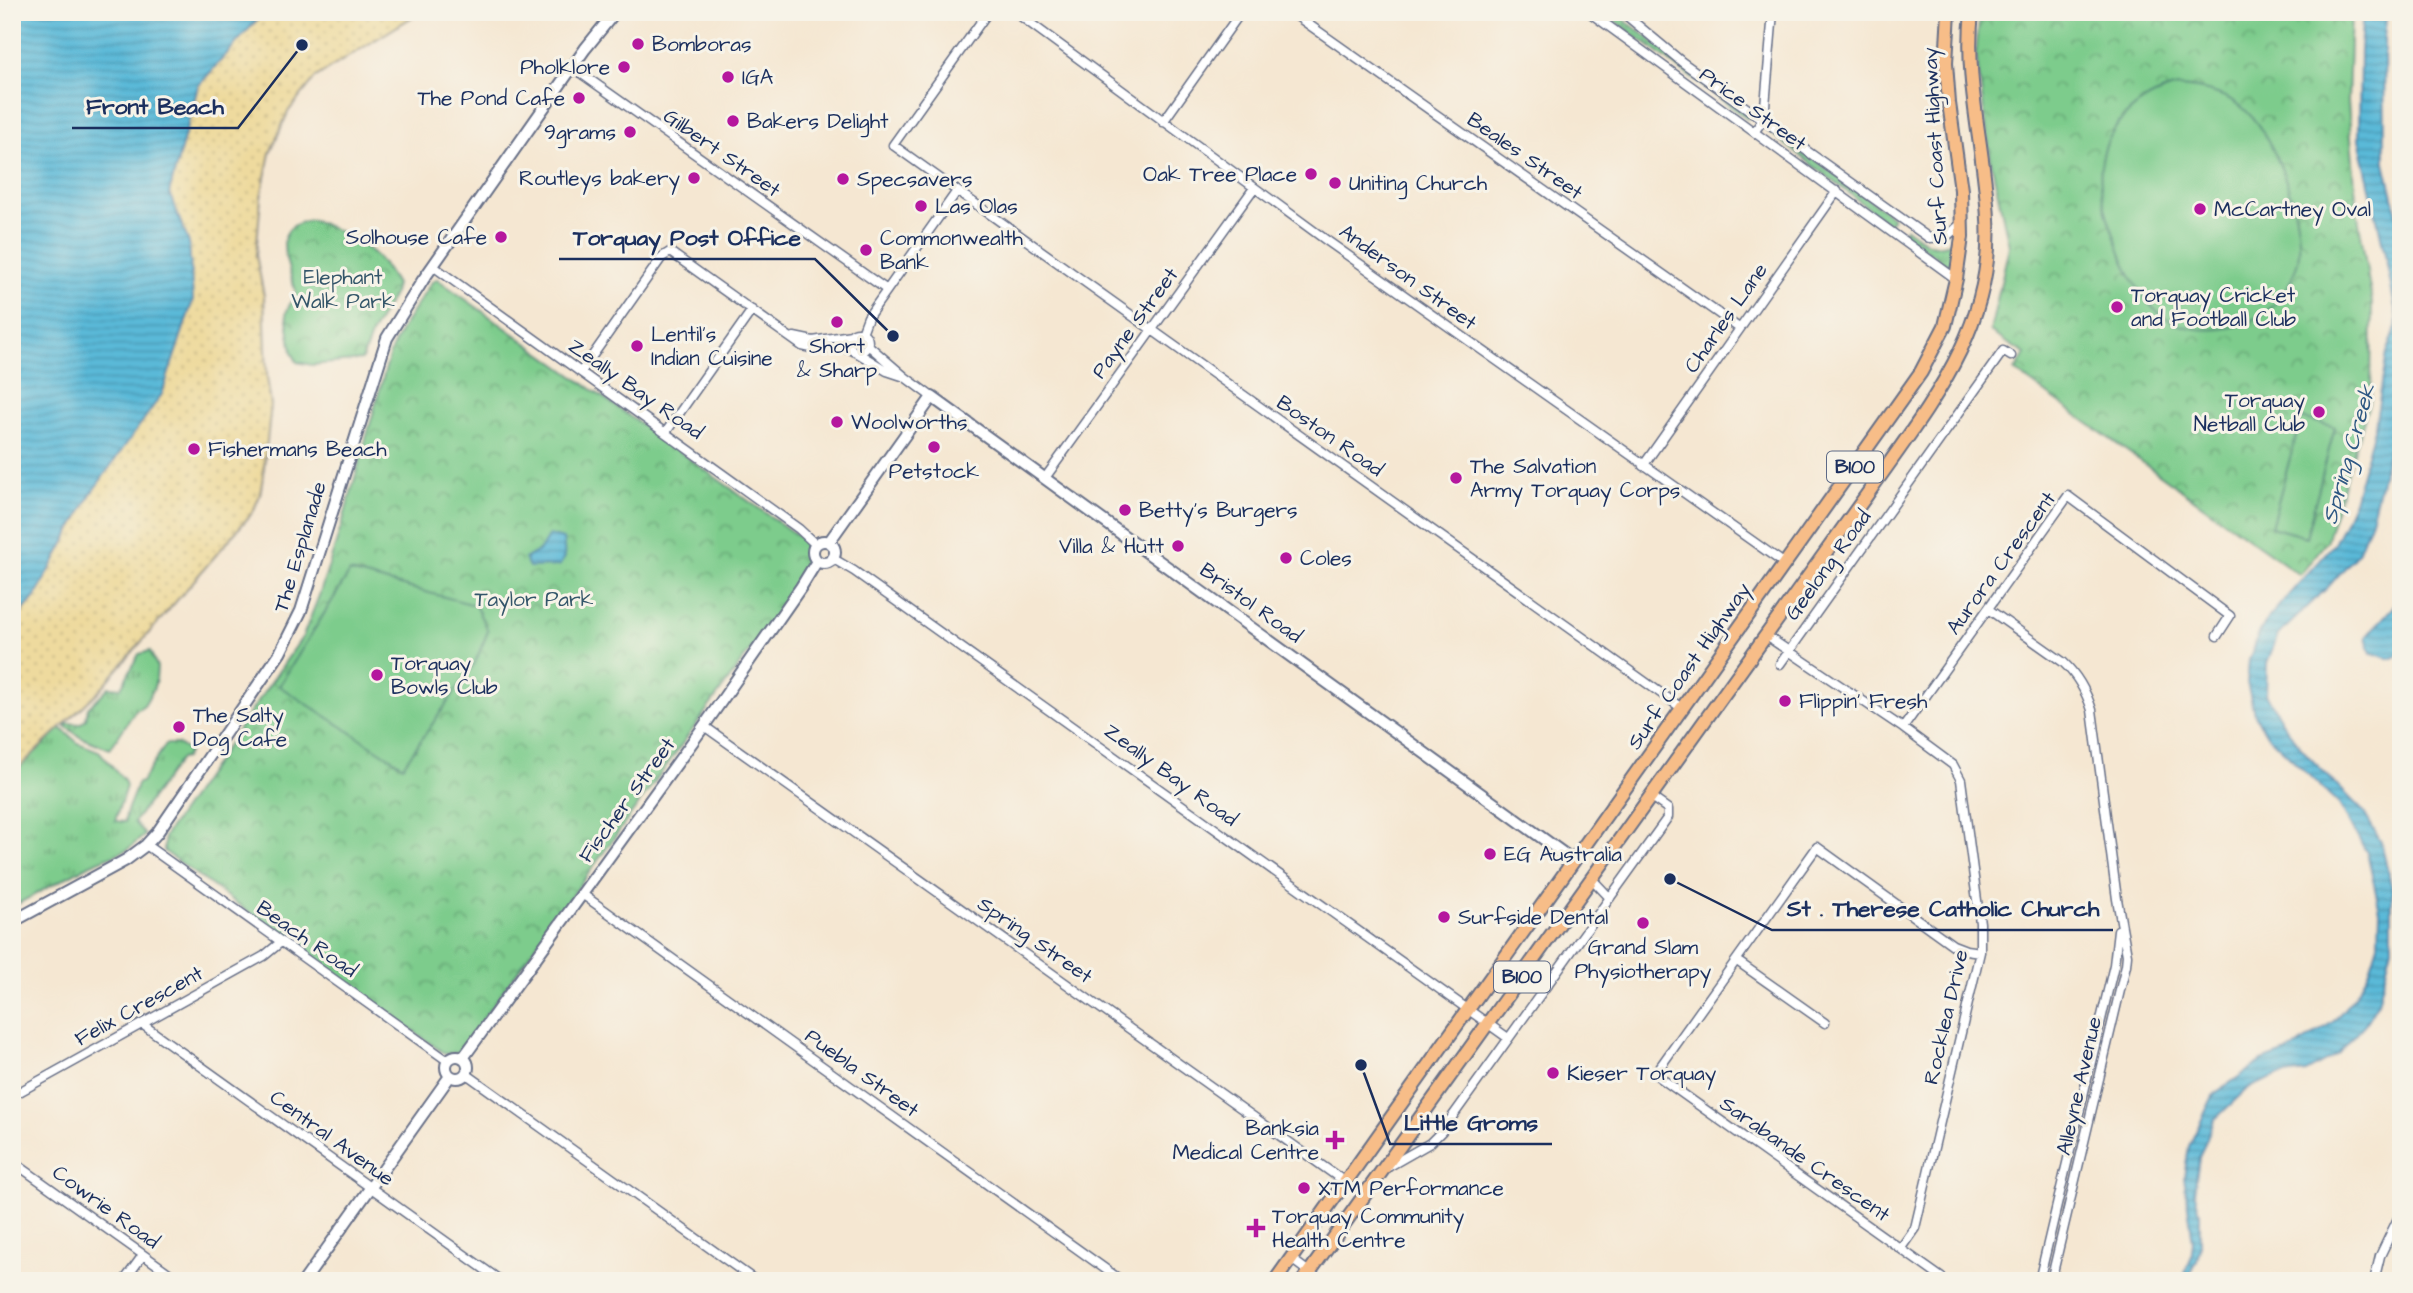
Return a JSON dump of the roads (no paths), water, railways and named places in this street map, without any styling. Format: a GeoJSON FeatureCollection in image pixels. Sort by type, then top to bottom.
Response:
{"type":"FeatureCollection","features":[{"type":"Feature","properties":{"kind":"main road","name":"Surf Coast Highway"},"geometry":{"type":"LineString","coordinates":[[1275,1281],[1921,372],[1945,326],[1956,279],[1962,222],[1961,190],[1946,63],[1949,12]]}},
{"type":"Feature","properties":{"kind":"main road","name":"Surf Coast Highway"},"geometry":{"type":"LineString","coordinates":[[1306,1276],[1651,797],[1938,393],[1955,364],[1969,332],[1984,285],[1989,221],[1970,54],[1972,12]]}},
{"type":"Feature","properties":{"kind":"main road"},"geometry":{"type":"LineString","coordinates":[[1784,564],[1806,578]]}},
{"type":"Feature","properties":{"kind":"main road"},"geometry":{"type":"LineString","coordinates":[[1743,623],[1765,635]]}},
{"type":"Feature","properties":{"kind":"main road"},"geometry":{"type":"LineString","coordinates":[[1574,861],[1592,879]]}},
{"type":"Feature","properties":{"kind":"street","name":"The Esplanade"},"geometry":{"type":"LineString","coordinates":[[12,922],[125,860],[146,845],[253,694],[295,626],[382,349],[397,318],[572,67],[615,12]]}},
{"type":"Feature","properties":{"kind":"street","name":"Boston Road"},"geometry":{"type":"LineString","coordinates":[[988,12],[893,145],[1683,709]]}},
{"type":"Feature","properties":{"kind":"street","name":"Anderson Street"},"geometry":{"type":"LineString","coordinates":[[1014,12],[1254,188],[1784,564]]}},
{"type":"Feature","properties":{"kind":"street"},"geometry":{"type":"LineString","coordinates":[[1163,122],[1241,12]]}},
{"type":"Feature","properties":{"kind":"street","name":"Beales Street"},"geometry":{"type":"LineString","coordinates":[[1291,12],[1739,328]]}},
{"type":"Feature","properties":{"kind":"street","name":"Price Street"},"geometry":{"type":"LineString","coordinates":[[1622,12],[1682,62],[1929,238],[1946,237],[1962,222]]}},
{"type":"Feature","properties":{"kind":"street"},"geometry":{"type":"LineString","coordinates":[[1755,131],[1763,118],[1773,12]]}},
{"type":"Feature","properties":{"kind":"street","name":"Price Street"},"geometry":{"type":"LineString","coordinates":[[1592,13],[1956,279]]}},
{"type":"Feature","properties":{"kind":"street","name":"Gilbert Street"},"geometry":{"type":"LineString","coordinates":[[572,67],[887,290]]}},
{"type":"Feature","properties":{"kind":"street","name":"Payne Street"},"geometry":{"type":"LineString","coordinates":[[1045,478],[1254,188]]}},
{"type":"Feature","properties":{"kind":"street"},"geometry":{"type":"LineString","coordinates":[[862,333],[864,324],[957,191]]}},
{"type":"Feature","properties":{"kind":"street","name":"Charles Lane"},"geometry":{"type":"LineString","coordinates":[[1643,466],[1837,191]]}},
{"type":"Feature","properties":{"kind":"street"},"geometry":{"type":"LineString","coordinates":[[1893,232],[1901,218]]}},
{"type":"Feature","properties":{"kind":"street"},"geometry":{"type":"LineString","coordinates":[[581,372],[662,257],[670,252],[806,347],[863,351],[868,345],[867,338],[862,333]]}},
{"type":"Feature","properties":{"kind":"street","name":"Zeally Bay Road"},"geometry":{"type":"LineString","coordinates":[[432,266],[666,432],[799,529],[815,544]]}},
{"type":"Feature","properties":{"kind":"street"},"geometry":{"type":"LineString","coordinates":[[666,432],[752,310]]}},
{"type":"Feature","properties":{"kind":"street"},"geometry":{"type":"LineString","coordinates":[[782,331],[802,340],[813,341],[862,333]]}},
{"type":"Feature","properties":{"kind":"street"},"geometry":{"type":"LineString","coordinates":[[851,335],[849,343],[854,350]]}},
{"type":"Feature","properties":{"kind":"street","name":"Bristol Road"},"geometry":{"type":"LineString","coordinates":[[868,345],[932,397],[1574,861]]}},
{"type":"Feature","properties":{"kind":"street","name":"Geelong Road"},"geometry":{"type":"LineString","coordinates":[[1780,664],[1999,348],[2011,356]]}},
{"type":"Feature","properties":{"kind":"street","name":"Bristol Road"},"geometry":{"type":"LineString","coordinates":[[854,350],[887,371],[905,377]]}},
{"type":"Feature","properties":{"kind":"street"},"geometry":{"type":"LineString","coordinates":[[829,542],[932,397]]}},
{"type":"Feature","properties":{"kind":"street","name":"Aurora Crescent"},"geometry":{"type":"LineString","coordinates":[[1903,728],[2068,496],[2230,616],[2217,636]]}},
{"type":"Feature","properties":{"kind":"street"},"geometry":{"type":"LineString","coordinates":[[829,542],[834,551],[832,558],[827,562],[817,561],[813,551],[815,544],[829,542]]}},
{"type":"Feature","properties":{"kind":"street","name":"Zeally Bay Road"},"geometry":{"type":"LineString","coordinates":[[832,558],[855,570],[1488,1024]]}},
{"type":"Feature","properties":{"kind":"street","name":"Fischer Street"},"geometry":{"type":"LineString","coordinates":[[463,1058],[704,726],[817,561]]}},
{"type":"Feature","properties":{"kind":"street","name":"Alleyne Avenue"},"geometry":{"type":"LineString","coordinates":[[1988,609],[2063,662],[2073,671],[2087,695],[2092,710],[2127,956],[2051,1281]]}},
{"type":"Feature","properties":{"kind":"street","name":"Rocklea Drive"},"geometry":{"type":"LineString","coordinates":[[1765,635],[1903,728],[1953,765],[1961,779],[1980,923],[1980,952],[1915,1228],[1901,1248]]}},
{"type":"Feature","properties":{"kind":"street","name":"Spring Street"},"geometry":{"type":"LineString","coordinates":[[704,726],[1345,1182]]}},
{"type":"Feature","properties":{"kind":"street"},"geometry":{"type":"LineString","coordinates":[[1380,1173],[1430,1143],[1442,1131],[1610,898],[1668,817],[1668,809],[1651,797]]}},
{"type":"Feature","properties":{"kind":"street","name":"Beach Road"},"geometry":{"type":"LineString","coordinates":[[146,845],[448,1061]]}},
{"type":"Feature","properties":{"kind":"street","name":"Sarabande Crescent"},"geometry":{"type":"LineString","coordinates":[[1946,1281],[1655,1074],[1817,847],[1953,945],[1980,952]]}},
{"type":"Feature","properties":{"kind":"street"},"geometry":{"type":"LineString","coordinates":[[1592,879],[1610,898]]}},
{"type":"Feature","properties":{"kind":"street","name":"Puebla Street"},"geometry":{"type":"LineString","coordinates":[[582,894],[1122,1281]]}},
{"type":"Feature","properties":{"kind":"street","name":"Alleyne Avenue"},"geometry":{"type":"LineString","coordinates":[[2039,1281],[2114,965],[2119,939],[2117,899]]}},
{"type":"Feature","properties":{"kind":"street","name":"Felix Crescent"},"geometry":{"type":"LineString","coordinates":[[12,1096],[264,956],[281,942]]}},
{"type":"Feature","properties":{"kind":"street"},"geometry":{"type":"LineString","coordinates":[[1737,961],[1825,1023]]}},
{"type":"Feature","properties":{"kind":"street","name":"Central Avenue"},"geometry":{"type":"LineString","coordinates":[[142,1024],[501,1281]]}},
{"type":"Feature","properties":{"kind":"street"},"geometry":{"type":"LineString","coordinates":[[1488,1024],[1508,1038]]}},
{"type":"Feature","properties":{"kind":"street"},"geometry":{"type":"LineString","coordinates":[[455,1056],[463,1058],[468,1065],[465,1073],[458,1077],[450,1076],[446,1068],[448,1061],[455,1056]]}},
{"type":"Feature","properties":{"kind":"street"},"geometry":{"type":"LineString","coordinates":[[465,1073],[756,1281]]}},
{"type":"Feature","properties":{"kind":"street"},"geometry":{"type":"LineString","coordinates":[[304,1281],[450,1076]]}},
{"type":"Feature","properties":{"kind":"street","name":"Cowrie Road"},"geometry":{"type":"LineString","coordinates":[[12,1161],[180,1281]]}},
{"type":"Feature","properties":{"kind":"street"},"geometry":{"type":"LineString","coordinates":[[2374,1281],[2380,1256],[2401,1212]]}},
{"type":"Feature","properties":{"kind":"street"},"geometry":{"type":"LineString","coordinates":[[124,1281],[143,1255]]}},
{"type":"Feature","properties":{"kind":"street"},"geometry":{"type":"LineString","coordinates":[[1290,1258],[1306,1276],[1321,1281]]}},
{"type":"Feature","properties":{"kind":"water"},"geometry":{"type":"Polygon","coordinates":[[[12,12],[264,12],[198,86],[169,193],[189,243],[193,300],[162,394],[90,495],[35,597],[12,624],[12,12]]]}},
{"type":"Feature","properties":{"kind":"water","name":"Spring Creek"},"geometry":{"type":"Polygon","coordinates":[[[2363,12],[2387,12],[2384,37],[2385,162],[2401,231],[2401,401],[2371,520],[2358,553],[2328,587],[2278,635],[2267,663],[2266,694],[2286,728],[2308,756],[2363,811],[2381,842],[2392,889],[2392,947],[2378,1002],[2365,1024],[2338,1054],[2306,1072],[2277,1076],[2248,1088],[2214,1120],[2199,1158],[2194,1192],[2200,1212],[2200,1248],[2187,1281],[2182,1281],[2191,1259],[2193,1242],[2184,1177],[2189,1146],[2214,1094],[2262,1061],[2290,1051],[2334,1021],[2355,996],[2370,970],[2379,941],[2380,911],[2367,853],[2339,804],[2267,735],[2254,713],[2247,683],[2249,660],[2259,633],[2268,618],[2334,544],[2354,501],[2375,426],[2387,353],[2396,329],[2397,319],[2386,259],[2359,139],[2363,12]]]}},
{"type":"Feature","properties":{"kind":"water"},"geometry":{"type":"Polygon","coordinates":[[[549,535],[563,539],[562,563],[559,566],[529,567],[525,559],[540,550],[549,535]]]}},
{"type":"Feature","properties":{"kind":"water"},"geometry":{"type":"Polygon","coordinates":[[[2401,591],[2401,654],[2391,659],[2371,653],[2366,637],[2393,607],[2401,591]]]}},
{"type":"Feature","properties":{"kind":"place","name":"Bomboras"},"geometry":{"type":"Point","coordinates":[638,44]}},
{"type":"Feature","properties":{"kind":"place","name":"Front Beach"},"geometry":{"type":"Point","coordinates":[302,45]}},
{"type":"Feature","properties":{"kind":"place","name":"Pholklore"},"geometry":{"type":"Point","coordinates":[624,67]}},
{"type":"Feature","properties":{"kind":"place","name":"IGA"},"geometry":{"type":"Point","coordinates":[728,77]}},
{"type":"Feature","properties":{"kind":"place","name":"The Pond Cafe"},"geometry":{"type":"Point","coordinates":[579,98]}},
{"type":"Feature","properties":{"kind":"place","name":"Bakers Delight"},"geometry":{"type":"Point","coordinates":[733,121]}},
{"type":"Feature","properties":{"kind":"place","name":"9grams"},"geometry":{"type":"Point","coordinates":[630,132]}},
{"type":"Feature","properties":{"kind":"place","name":"Oak Tree Place"},"geometry":{"type":"Point","coordinates":[1311,174]}},
{"type":"Feature","properties":{"kind":"place","name":"Routleys bakery"},"geometry":{"type":"Point","coordinates":[694,178]}},
{"type":"Feature","properties":{"kind":"place","name":"Specsavers"},"geometry":{"type":"Point","coordinates":[843,179]}},
{"type":"Feature","properties":{"kind":"place","name":"Uniting Church"},"geometry":{"type":"Point","coordinates":[1335,183]}},
{"type":"Feature","properties":{"kind":"place","name":"Las Olas"},"geometry":{"type":"Point","coordinates":[921,206]}},
{"type":"Feature","properties":{"kind":"place","name":"McCartney Oval"},"geometry":{"type":"Point","coordinates":[2200,209]}},
{"type":"Feature","properties":{"kind":"place","name":"Solhouse Cafe"},"geometry":{"type":"Point","coordinates":[501,237]}},
{"type":"Feature","properties":{"kind":"place","name":"Commonwealth Bank"},"geometry":{"type":"Point","coordinates":[866,250]}},
{"type":"Feature","properties":{"kind":"place","name":"Torquay Cricket and Football Club"},"geometry":{"type":"Point","coordinates":[2117,307]}},
{"type":"Feature","properties":{"kind":"place","name":"Short & Sharp"},"geometry":{"type":"Point","coordinates":[837,322]}},
{"type":"Feature","properties":{"kind":"place","name":"Torquay Post Office"},"geometry":{"type":"Point","coordinates":[893,336]}},
{"type":"Feature","properties":{"kind":"place","name":"Lentil's Indian Cuisine"},"geometry":{"type":"Point","coordinates":[637,346]}},
{"type":"Feature","properties":{"kind":"place","name":"Torquay Netball Club"},"geometry":{"type":"Point","coordinates":[2319,412]}},
{"type":"Feature","properties":{"kind":"place","name":"Woolworths"},"geometry":{"type":"Point","coordinates":[837,422]}},
{"type":"Feature","properties":{"kind":"place","name":"Petstock"},"geometry":{"type":"Point","coordinates":[934,447]}},
{"type":"Feature","properties":{"kind":"place","name":"Fishermans Beach"},"geometry":{"type":"Point","coordinates":[194,449]}},
{"type":"Feature","properties":{"kind":"place","name":"The Salvation Army Torquay Corps"},"geometry":{"type":"Point","coordinates":[1456,478]}},
{"type":"Feature","properties":{"kind":"place","name":"Betty's Burgers"},"geometry":{"type":"Point","coordinates":[1125,510]}},
{"type":"Feature","properties":{"kind":"place","name":"Villa & Hutt"},"geometry":{"type":"Point","coordinates":[1178,546]}},
{"type":"Feature","properties":{"kind":"place","name":"Coles"},"geometry":{"type":"Point","coordinates":[1286,558]}},
{"type":"Feature","properties":{"kind":"place","name":"Torquay Bowls Club"},"geometry":{"type":"Point","coordinates":[377,675]}},
{"type":"Feature","properties":{"kind":"place","name":"Flippin' Fresh"},"geometry":{"type":"Point","coordinates":[1785,701]}},
{"type":"Feature","properties":{"kind":"place","name":"The Salty Dog Cafe"},"geometry":{"type":"Point","coordinates":[179,727]}},
{"type":"Feature","properties":{"kind":"place","name":"EG Australia"},"geometry":{"type":"Point","coordinates":[1490,854]}},
{"type":"Feature","properties":{"kind":"place","name":"St . Therese Catholic Church"},"geometry":{"type":"Point","coordinates":[1670,879]}},
{"type":"Feature","properties":{"kind":"place","name":"Surfside Dental"},"geometry":{"type":"Point","coordinates":[1444,917]}},
{"type":"Feature","properties":{"kind":"place","name":"Grand Slam Physiotherapy"},"geometry":{"type":"Point","coordinates":[1643,923]}},
{"type":"Feature","properties":{"kind":"place","name":"Little Groms"},"geometry":{"type":"Point","coordinates":[1361,1065]}},
{"type":"Feature","properties":{"kind":"place","name":"Kieser Torquay"},"geometry":{"type":"Point","coordinates":[1553,1073]}},
{"type":"Feature","properties":{"kind":"place","name":"Banksia Medical Centre"},"geometry":{"type":"Point","coordinates":[1335,1140]}},
{"type":"Feature","properties":{"kind":"place","name":"XTM Performance"},"geometry":{"type":"Point","coordinates":[1304,1188]}},
{"type":"Feature","properties":{"kind":"place","name":"Torquay Community Health Centre"},"geometry":{"type":"Point","coordinates":[1256,1228]}},
{"type":"Feature","properties":{"kind":"park label","name":"Elephant Walk Park"},"geometry":{"type":"Point","coordinates":[343,289]}},
{"type":"Feature","properties":{"kind":"park label","name":"Taylor Park"},"geometry":{"type":"Point","coordinates":[534,599]}}]}
